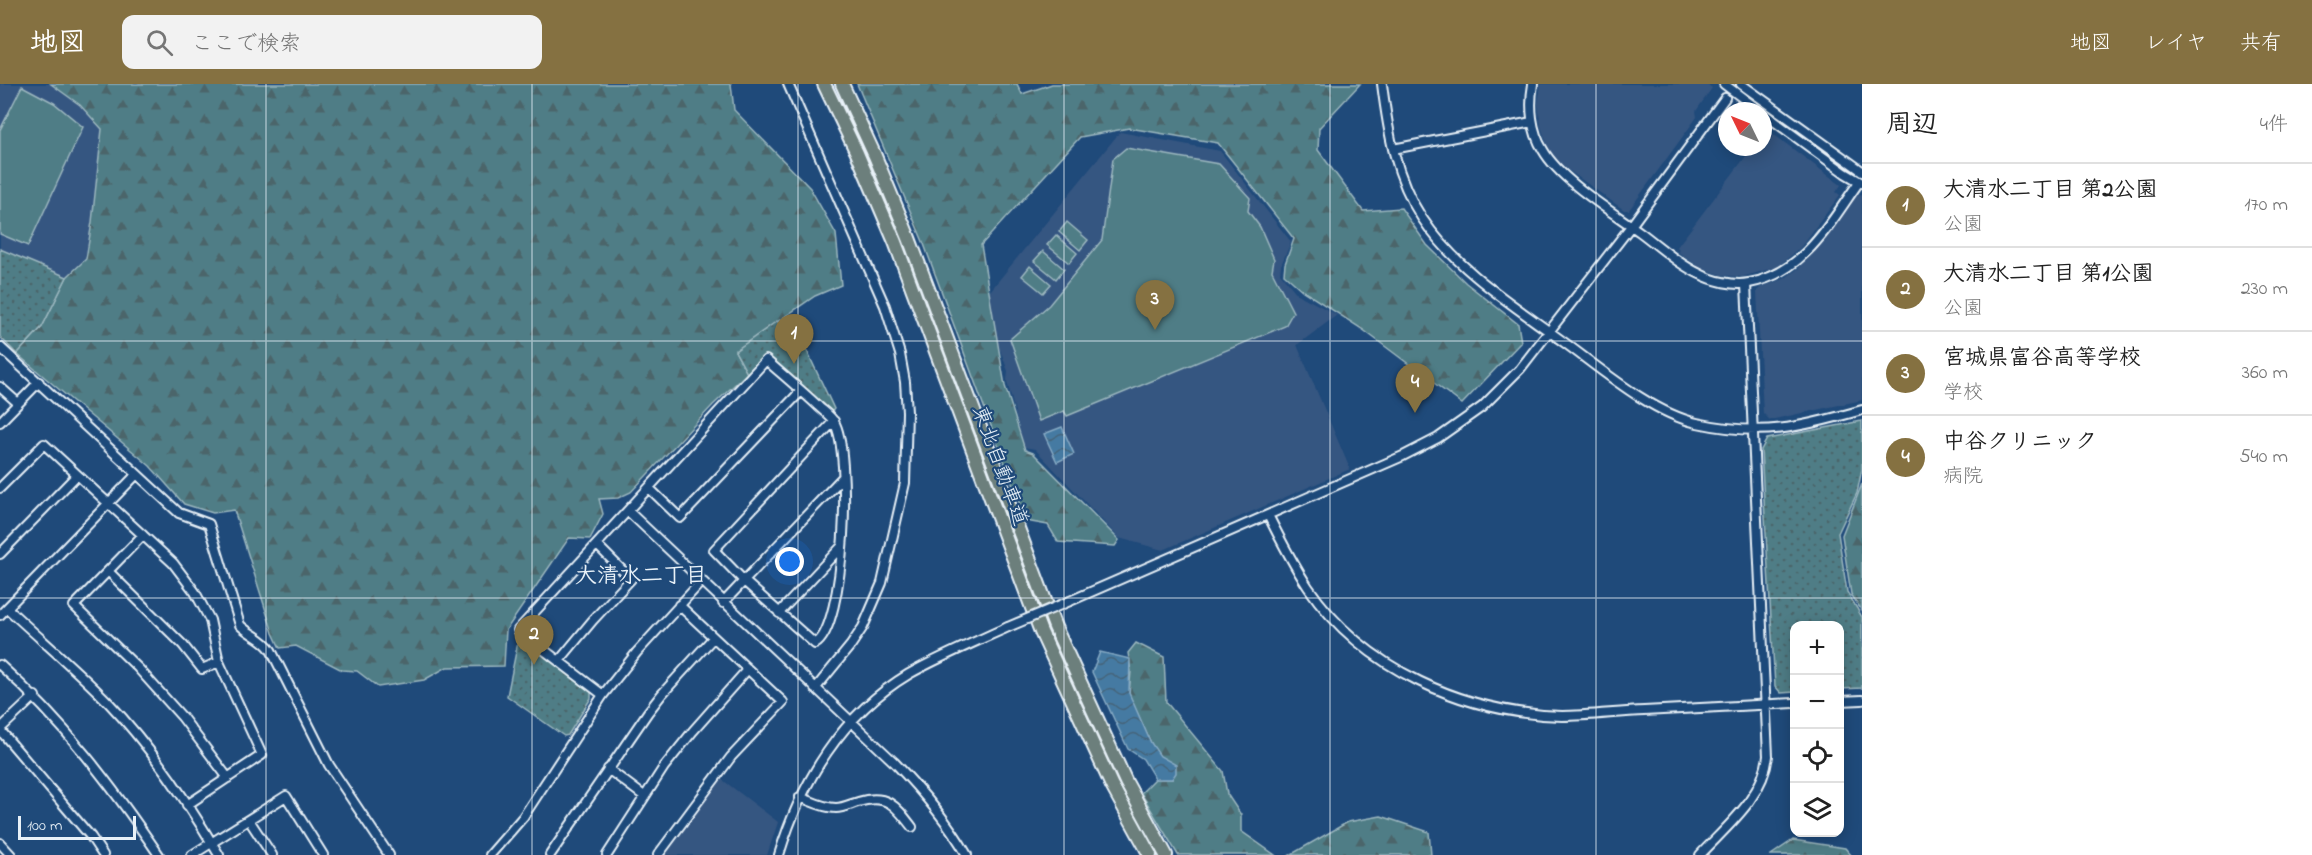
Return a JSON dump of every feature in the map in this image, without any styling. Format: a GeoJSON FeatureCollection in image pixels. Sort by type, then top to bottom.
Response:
{"type":"FeatureCollection","features":[{"type":"Feature","properties":{"kind":"highway","name":"東北自動車道"},"geometry":{"type":"LineString","coordinates":[[824,84],[857,153],[895,242],[1041,632],[1112,786],[1150,855]]}},
{"type":"Feature","properties":{"kind":"highway","name":"東北自動車道"},"geometry":{"type":"LineString","coordinates":[[842,84],[909,238],[1055,627],[1126,782],[1166,855]]}},
{"type":"Feature","properties":{"kind":"street"},"geometry":{"type":"LineString","coordinates":[[788,84],[885,306],[900,354],[908,412],[905,483],[882,583],[857,636],[815,689]]}},
{"type":"Feature","properties":{"kind":"street"},"geometry":{"type":"LineString","coordinates":[[1382,84],[1393,149],[1409,195],[1434,236],[1474,275],[1622,386],[1653,405],[1694,423],[1752,431],[1800,427],[1862,410]]}},
{"type":"Feature","properties":{"kind":"street"},"geometry":{"type":"LineString","coordinates":[[1533,84],[1532,122],[1537,140],[1551,162],[1567,178],[1631,226],[1700,274],[1717,280],[1746,284],[1776,275],[1792,266],[1805,254],[1861,182],[1772,119]]}},
{"type":"Feature","properties":{"kind":"street"},"geometry":{"type":"LineString","coordinates":[[1724,84],[1748,102]]}},
{"type":"Feature","properties":{"kind":"street"},"geometry":{"type":"LineString","coordinates":[[1741,84],[1862,171]]}},
{"type":"Feature","properties":{"kind":"street"},"geometry":{"type":"LineString","coordinates":[[779,855],[800,797],[820,761],[851,723],[907,675],[1008,627],[1360,476],[1438,438],[1483,406],[1501,390],[1550,332],[1725,98]]}},
{"type":"Feature","properties":{"kind":"street"},"geometry":{"type":"LineString","coordinates":[[1393,149],[1532,122]]}},
{"type":"Feature","properties":{"kind":"street"},"geometry":{"type":"LineString","coordinates":[[1700,855],[1754,795],[1764,776],[1768,756],[1746,284]]}},
{"type":"Feature","properties":{"kind":"street"},"geometry":{"type":"LineString","coordinates":[[0,347],[178,513],[209,524],[240,625],[266,643],[271,650],[329,765],[389,855]]}},
{"type":"Feature","properties":{"kind":"street"},"geometry":{"type":"LineString","coordinates":[[603,695],[518,630],[766,360],[834,421],[841,447],[843,477],[840,582],[819,642],[814,644],[744,581],[714,550],[834,421]]}},
{"type":"Feature","properties":{"kind":"street"},"geometry":{"type":"LineString","coordinates":[[0,422],[39,382]]}},
{"type":"Feature","properties":{"kind":"street"},"geometry":{"type":"LineString","coordinates":[[0,387],[18,403]]}},
{"type":"Feature","properties":{"kind":"street"},"geometry":{"type":"LineString","coordinates":[[649,488],[680,518],[801,391]]}},
{"type":"Feature","properties":{"kind":"street"},"geometry":{"type":"LineString","coordinates":[[0,488],[45,444],[173,563],[195,592],[210,620],[219,663],[262,755],[187,805]]}},
{"type":"Feature","properties":{"kind":"street"},"geometry":{"type":"LineString","coordinates":[[0,615],[137,474]]}},
{"type":"Feature","properties":{"kind":"street"},"geometry":{"type":"LineString","coordinates":[[0,554],[77,475]]}},
{"type":"Feature","properties":{"kind":"street"},"geometry":{"type":"LineString","coordinates":[[723,603],[843,477]]}},
{"type":"Feature","properties":{"kind":"street"},"geometry":{"type":"LineString","coordinates":[[628,511],[924,794],[956,836],[967,855]]}},
{"type":"Feature","properties":{"kind":"street"},"geometry":{"type":"LineString","coordinates":[[1268,515],[1308,587],[1327,611],[1366,648],[1426,686],[1473,703],[1514,711],[1563,716],[1790,703]]}},
{"type":"Feature","properties":{"kind":"street"},"geometry":{"type":"LineString","coordinates":[[142,535],[74,606],[138,668],[182,717],[228,778]]}},
{"type":"Feature","properties":{"kind":"street"},"geometry":{"type":"LineString","coordinates":[[559,661],[631,579],[597,545]]}},
{"type":"Feature","properties":{"kind":"street"},"geometry":{"type":"LineString","coordinates":[[779,613],[842,546]]}},
{"type":"Feature","properties":{"kind":"street"},"geometry":{"type":"LineString","coordinates":[[108,571],[183,645],[202,669],[219,663]]}},
{"type":"Feature","properties":{"kind":"street"},"geometry":{"type":"LineString","coordinates":[[490,855],[523,818],[603,695],[637,652],[701,582]]}},
{"type":"Feature","properties":{"kind":"street"},"geometry":{"type":"LineString","coordinates":[[658,855],[731,757],[783,702],[679,605]]}},
{"type":"Feature","properties":{"kind":"street"},"geometry":{"type":"LineString","coordinates":[[7,608],[107,702],[131,729],[187,805],[219,855]]}},
{"type":"Feature","properties":{"kind":"street"},"geometry":{"type":"LineString","coordinates":[[550,855],[662,694],[713,638]]}},
{"type":"Feature","properties":{"kind":"street"},"geometry":{"type":"LineString","coordinates":[[0,665],[35,696],[114,789],[159,855]]}},
{"type":"Feature","properties":{"kind":"street"},"geometry":{"type":"LineString","coordinates":[[607,855],[644,796],[693,731],[747,670]]}},
{"type":"Feature","properties":{"kind":"street"},"geometry":{"type":"LineString","coordinates":[[35,696],[0,730],[91,837],[103,855]]}},
{"type":"Feature","properties":{"kind":"street"},"geometry":{"type":"LineString","coordinates":[[1844,701],[1862,700]]}},
{"type":"Feature","properties":{"kind":"street"},"geometry":{"type":"LineString","coordinates":[[608,769],[644,796]]}},
{"type":"Feature","properties":{"kind":"street"},"geometry":{"type":"LineString","coordinates":[[192,855],[286,796],[323,855]]}},
{"type":"Feature","properties":{"kind":"street"},"geometry":{"type":"LineString","coordinates":[[800,797],[820,805],[836,808],[880,798],[891,802],[912,827]]}},
{"type":"Feature","properties":{"kind":"street"},"geometry":{"type":"LineString","coordinates":[[249,820],[272,855]]}},
{"type":"Feature","properties":{"kind":"street"},"geometry":{"type":"LineString","coordinates":[[0,843],[11,855]]}},
{"type":"Feature","properties":{"kind":"shaded area"},"geometry":{"type":"Polygon","coordinates":[[[0,84],[51,84],[80,105],[102,129],[86,259],[67,277],[0,249],[0,84]]]}},
{"type":"Feature","properties":{"kind":"shaded area"},"geometry":{"type":"Polygon","coordinates":[[[1541,84],[1706,84],[1712,88],[1696,111],[1697,117],[1629,210],[1624,210],[1560,164],[1548,147],[1541,127],[1538,104],[1541,84]]]}},
{"type":"Feature","properties":{"kind":"shaded area"},"geometry":{"type":"Polygon","coordinates":[[[1120,132],[1220,151],[1291,242],[1280,273],[1297,294],[1337,315],[1297,345],[1350,469],[1163,550],[1119,538],[1035,449],[1024,447],[1007,381],[1008,371],[982,301],[1120,132]]]}},
{"type":"Feature","properties":{"kind":"shaded area"},"geometry":{"type":"Polygon","coordinates":[[[1772,133],[1841,185],[1836,192],[1840,195],[1800,248],[1777,267],[1742,277],[1721,275],[1699,267],[1678,252],[1677,247],[1746,156],[1772,156],[1772,133]]]}},
{"type":"Feature","properties":{"kind":"shaded area"},"geometry":{"type":"Polygon","coordinates":[[[1862,194],[1862,400],[1770,420],[1763,413],[1757,291],[1761,287],[1784,279],[1799,268],[1857,195],[1862,194]]]}},
{"type":"Feature","properties":{"kind":"shaded area"},"geometry":{"type":"Polygon","coordinates":[[[720,778],[778,822],[767,855],[665,855],[720,778]]]}},
{"type":"Feature","properties":{"kind":"green space"},"geometry":{"type":"Polygon","coordinates":[[[51,84],[731,84],[734,110],[810,188],[836,234],[841,285],[815,296],[735,351],[747,373],[713,405],[631,492],[618,498],[599,499],[603,514],[590,539],[569,538],[506,630],[504,666],[447,667],[424,680],[378,687],[357,671],[342,670],[296,646],[280,648],[273,633],[234,510],[213,513],[184,504],[150,466],[17,354],[42,327],[67,277],[86,259],[92,222],[102,129],[80,105],[51,84]]]}},
{"type":"Feature","properties":{"kind":"green space"},"geometry":{"type":"Polygon","coordinates":[[[857,84],[1017,84],[1022,94],[1052,84],[1360,84],[1319,128],[1318,150],[1363,211],[1401,208],[1427,245],[1466,283],[1518,324],[1521,342],[1462,404],[1362,329],[1303,291],[1284,274],[1294,239],[1218,143],[1129,128],[1080,137],[981,245],[1005,386],[1025,450],[1033,453],[1119,540],[1115,546],[1058,542],[1048,525],[1026,521],[924,244],[857,84]]]}},
{"type":"Feature","properties":{"kind":"green space"},"geometry":{"type":"Polygon","coordinates":[[[22,86],[54,103],[83,127],[28,246],[0,234],[0,130],[22,86]]]}},
{"type":"Feature","properties":{"kind":"green space"},"geometry":{"type":"Polygon","coordinates":[[[1126,148],[1219,164],[1250,198],[1248,211],[1260,227],[1274,259],[1272,271],[1293,312],[1285,326],[1067,416],[1064,411],[1039,421],[1010,339],[1049,305],[1102,240],[1113,159],[1126,148]]]}},
{"type":"Feature","properties":{"kind":"green space"},"geometry":{"type":"Polygon","coordinates":[[[1067,222],[1088,240],[1080,250],[1059,232],[1067,222]]]}},
{"type":"Feature","properties":{"kind":"green space"},"geometry":{"type":"Polygon","coordinates":[[[1056,235],[1077,253],[1069,263],[1047,245],[1056,235]]]}},
{"type":"Feature","properties":{"kind":"green space"},"geometry":{"type":"Polygon","coordinates":[[[0,249],[67,277],[42,327],[17,354],[0,337],[0,249]]]}},
{"type":"Feature","properties":{"kind":"green space"},"geometry":{"type":"Polygon","coordinates":[[[1043,251],[1064,269],[1056,279],[1034,261],[1043,251]]]}},
{"type":"Feature","properties":{"kind":"green space"},"geometry":{"type":"Polygon","coordinates":[[[1030,266],[1051,284],[1043,293],[1022,276],[1030,266]]]}},
{"type":"Feature","properties":{"kind":"green space"},"geometry":{"type":"Polygon","coordinates":[[[777,321],[807,351],[834,409],[830,414],[767,356],[747,373],[735,351],[777,321]]]}},
{"type":"Feature","properties":{"kind":"green space"},"geometry":{"type":"Polygon","coordinates":[[[1862,421],[1862,469],[1857,493],[1838,533],[1847,592],[1862,617],[1862,688],[1844,689],[1844,621],[1790,621],[1790,692],[1781,693],[1775,686],[1761,450],[1767,439],[1862,421]]]}},
{"type":"Feature","properties":{"kind":"green space"},"geometry":{"type":"Polygon","coordinates":[[[1862,484],[1862,611],[1851,594],[1842,535],[1862,484]]]}},
{"type":"Feature","properties":{"kind":"green space"},"geometry":{"type":"Polygon","coordinates":[[[519,637],[591,692],[591,698],[568,735],[564,736],[507,696],[519,637]]]}},
{"type":"Feature","properties":{"kind":"green space"},"geometry":{"type":"Polygon","coordinates":[[[1136,643],[1164,657],[1166,702],[1223,771],[1227,794],[1241,815],[1241,831],[1275,855],[1178,855],[1141,793],[1155,779],[1172,779],[1151,743],[1129,695],[1131,671],[1128,653],[1136,643]]]}},
{"type":"Feature","properties":{"kind":"green space"},"geometry":{"type":"Polygon","coordinates":[[[1381,816],[1429,832],[1431,855],[1290,855],[1348,822],[1381,816]]]}},
{"type":"Feature","properties":{"kind":"green space"},"geometry":{"type":"Polygon","coordinates":[[[1793,840],[1845,848],[1851,855],[1771,855],[1793,840]]]}},
{"type":"Feature","properties":{"kind":"water"},"geometry":{"type":"Polygon","coordinates":[[[1062,427],[1074,454],[1057,462],[1044,434],[1062,427]]]}},
{"type":"Feature","properties":{"kind":"water"},"geometry":{"type":"Polygon","coordinates":[[[1100,652],[1130,659],[1129,693],[1151,743],[1160,756],[1176,765],[1176,773],[1172,779],[1155,779],[1143,759],[1128,749],[1092,672],[1100,652]]]}},
{"type":"Feature","properties":{"kind":"tunnel"},"geometry":{"type":"LineString","coordinates":[[1725,98],[1736,84]]}},
{"type":"Feature","properties":{"kind":"place","name":"宮城県富谷高等学校"},"geometry":{"type":"Point","coordinates":[1155,330]}},
{"type":"Feature","properties":{"kind":"place","name":"大清水二丁目 第2公園"},"geometry":{"type":"Point","coordinates":[794,364]}},
{"type":"Feature","properties":{"kind":"place","name":"中谷クリニック"},"geometry":{"type":"Point","coordinates":[1415,413]}},
{"type":"Feature","properties":{"kind":"place","name":"大清水二丁目 第1公園"},"geometry":{"type":"Point","coordinates":[534,665]}},
{"type":"Feature","properties":{"kind":"district","name":"大清水二丁目"},"geometry":{"type":"Point","coordinates":[641,577]}}]}
